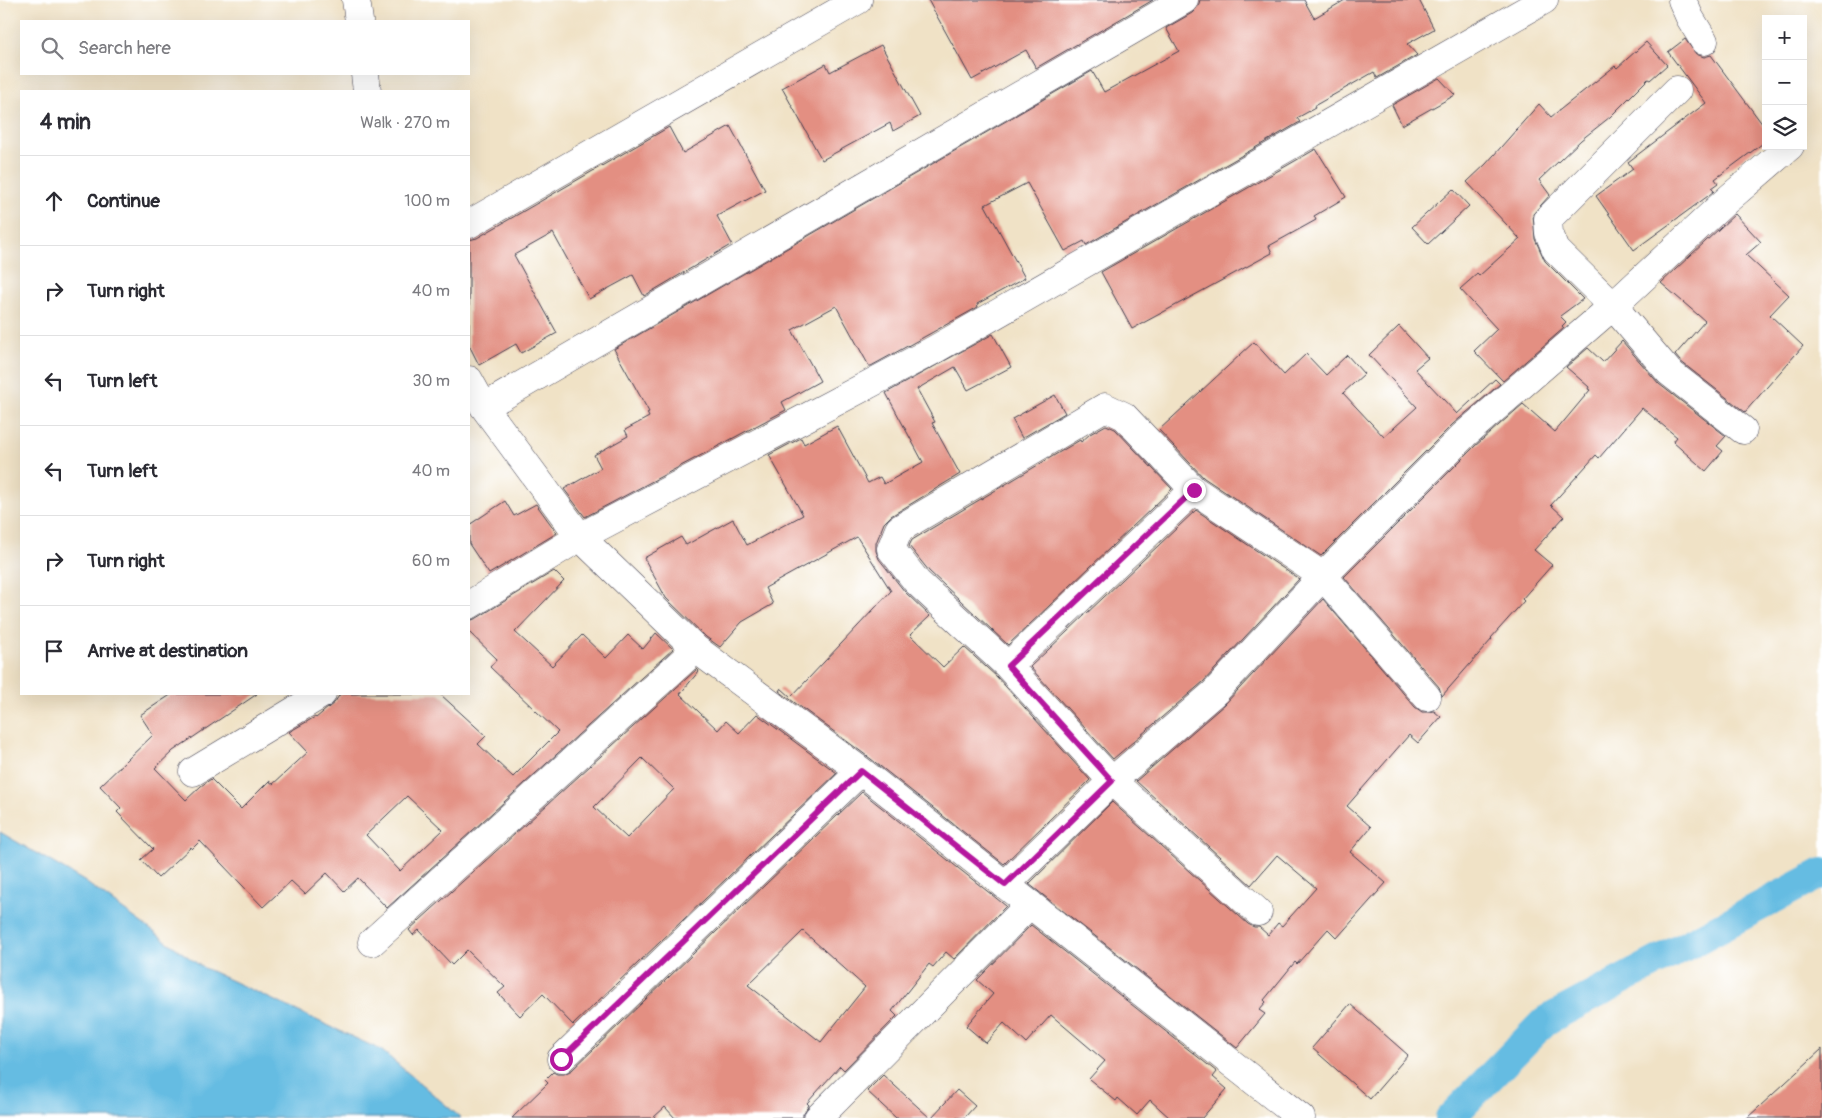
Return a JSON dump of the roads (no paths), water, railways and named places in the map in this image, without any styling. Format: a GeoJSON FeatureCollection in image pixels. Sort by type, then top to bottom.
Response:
{"type":"FeatureCollection","features":[{"type":"Feature","properties":{"kind":"street"},"geometry":{"type":"LineString","coordinates":[[356,0],[359,20]]}},
{"type":"Feature","properties":{"kind":"street"},"geometry":{"type":"LineString","coordinates":[[470,223],[858,0]]}},
{"type":"Feature","properties":{"kind":"street"},"geometry":{"type":"LineString","coordinates":[[484,407],[1184,0]]}},
{"type":"Feature","properties":{"kind":"street"},"geometry":{"type":"LineString","coordinates":[[470,604],[580,538],[932,351],[1544,0]]}},
{"type":"Feature","properties":{"kind":"street"},"geometry":{"type":"LineString","coordinates":[[1682,0],[1704,41]]}},
{"type":"Feature","properties":{"kind":"street"},"geometry":{"type":"LineString","coordinates":[[365,75],[367,90]]}},
{"type":"Feature","properties":{"kind":"street"},"geometry":{"type":"LineString","coordinates":[[1677,90],[1548,219],[1549,233],[1556,250],[1613,306],[1669,372],[1743,430]]}},
{"type":"Feature","properties":{"kind":"street"},"geometry":{"type":"LineString","coordinates":[[1005,885],[1112,781],[1214,693],[1323,576],[1464,435],[1613,306],[1727,200],[1785,150]]}},
{"type":"Feature","properties":{"kind":"street"},"geometry":{"type":"LineString","coordinates":[[470,382],[484,407],[580,538],[696,649],[861,771],[1301,1118]]}},
{"type":"Feature","properties":{"kind":"street"},"geometry":{"type":"LineString","coordinates":[[1258,912],[1112,781],[1008,666],[917,582],[891,549],[899,529],[1105,407],[1124,416],[1194,490],[1323,576],[1427,697]]}},
{"type":"Feature","properties":{"kind":"street"},"geometry":{"type":"LineString","coordinates":[[1008,666],[1194,490]]}},
{"type":"Feature","properties":{"kind":"street"},"geometry":{"type":"LineString","coordinates":[[372,942],[696,649]]}},
{"type":"Feature","properties":{"kind":"street"},"geometry":{"type":"LineString","coordinates":[[193,772],[320,695]]}},
{"type":"Feature","properties":{"kind":"street"},"geometry":{"type":"LineString","coordinates":[[561,1059],[861,771]]}},
{"type":"Feature","properties":{"kind":"street"},"geometry":{"type":"LineString","coordinates":[[818,1118],[1030,904]]}},
{"type":"Feature","properties":{"kind":"water"},"geometry":{"type":"Polygon","coordinates":[[[0,832],[84,881],[202,967],[381,1050],[461,1118],[0,1118],[0,832]]]}},
{"type":"Feature","properties":{"kind":"waterway"},"geometry":{"type":"LineString","coordinates":[[1450,1118],[1545,1021],[1822,873]]}}]}
